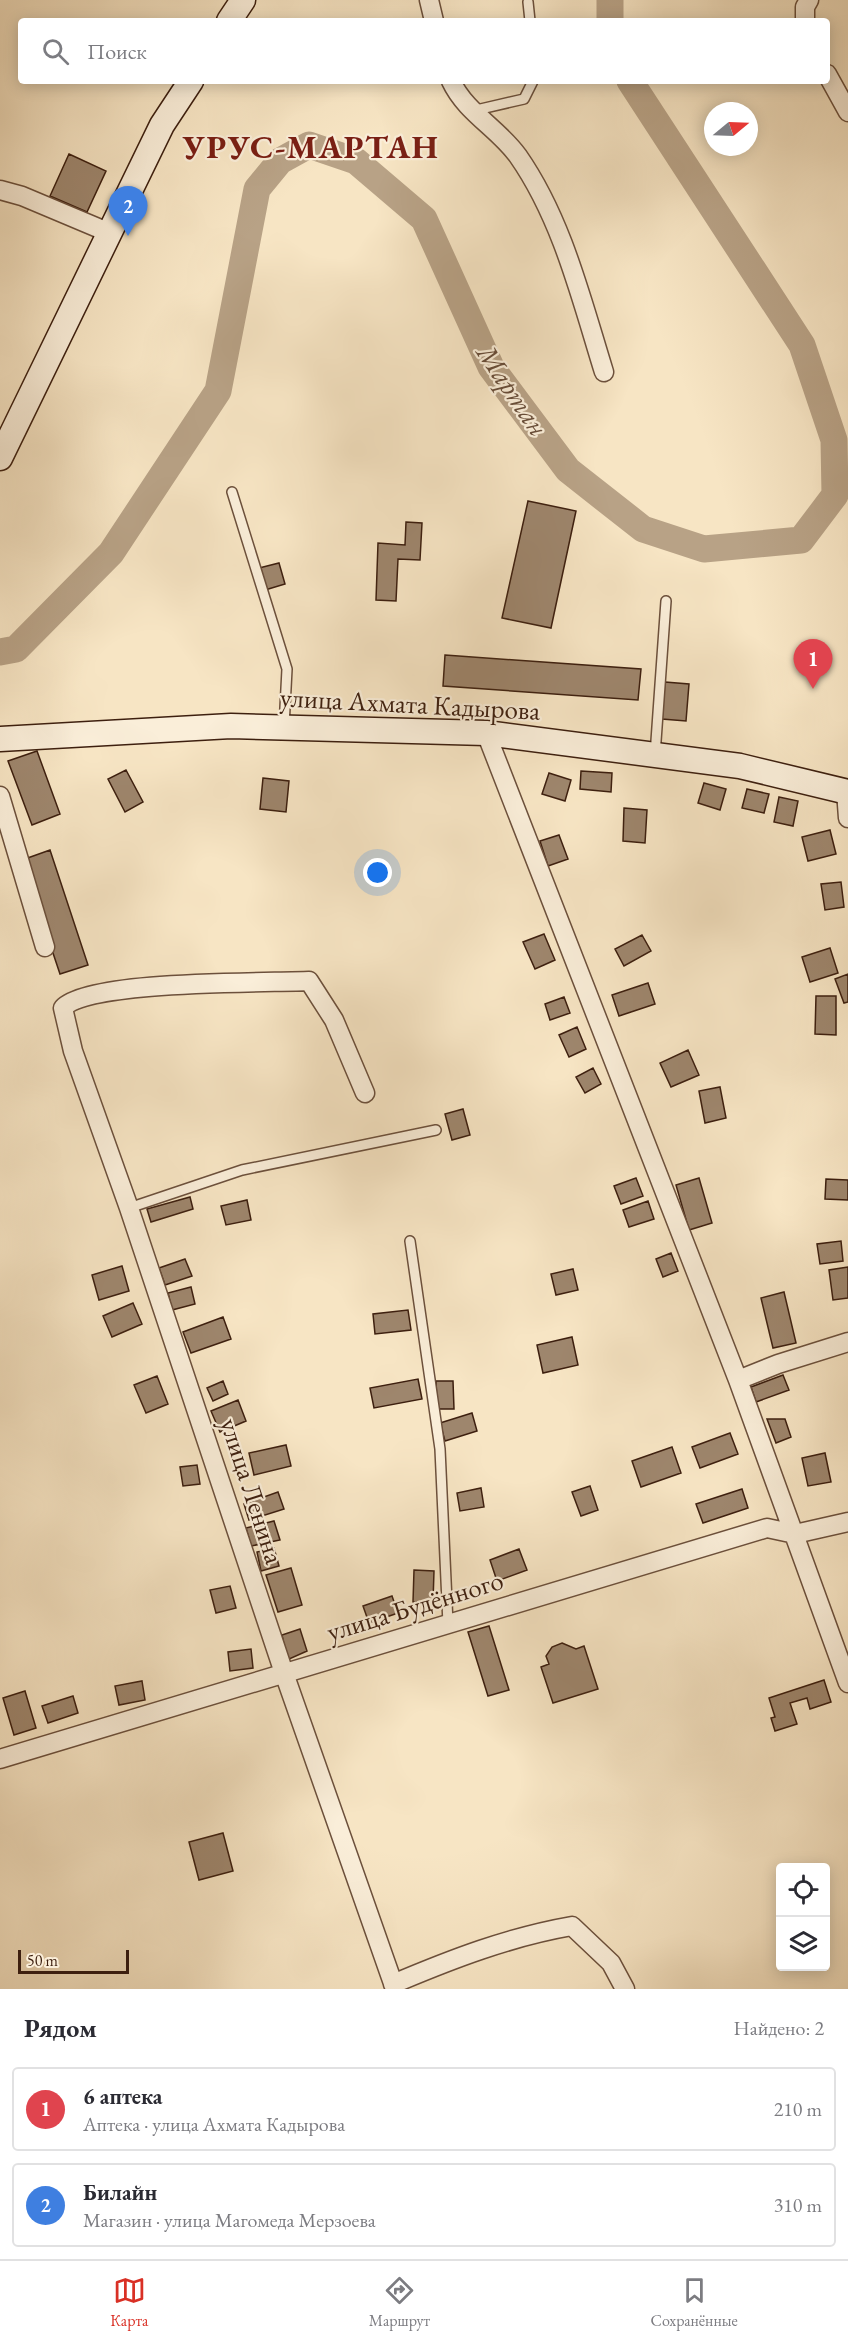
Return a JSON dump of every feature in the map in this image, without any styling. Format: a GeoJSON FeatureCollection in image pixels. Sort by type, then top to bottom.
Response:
{"type":"FeatureCollection","features":[{"type":"Feature","properties":{"kind":"main road"},"geometry":{"type":"LineString","coordinates":[[231,18],[243,0]]}},
{"type":"Feature","properties":{"kind":"main road"},"geometry":{"type":"LineString","coordinates":[[0,458],[162,125],[189,84]]}},
{"type":"Feature","properties":{"kind":"main road","name":"улица Ахмата Кадырова"},"geometry":{"type":"LineString","coordinates":[[0,739],[231,726],[486,733],[740,766],[847,792]]}},
{"type":"Feature","properties":{"kind":"street"},"geometry":{"type":"LineString","coordinates":[[429,0],[434,18]]}},
{"type":"Feature","properties":{"kind":"street"},"geometry":{"type":"LineString","coordinates":[[805,18],[804,7],[809,0]]}},
{"type":"Feature","properties":{"kind":"street"},"geometry":{"type":"LineString","coordinates":[[830,79],[848,112]]}},
{"type":"Feature","properties":{"kind":"street"},"geometry":{"type":"LineString","coordinates":[[453,84],[472,111],[516,154],[534,181],[572,268],[604,372]]}},
{"type":"Feature","properties":{"kind":"street"},"geometry":{"type":"LineString","coordinates":[[0,190],[22,196],[110,232]]}},
{"type":"Feature","properties":{"kind":"street"},"geometry":{"type":"LineString","coordinates":[[486,733],[738,1380],[848,1683]]}},
{"type":"Feature","properties":{"kind":"street"},"geometry":{"type":"LineString","coordinates":[[847,792],[848,818]]}},
{"type":"Feature","properties":{"kind":"street"},"geometry":{"type":"LineString","coordinates":[[0,795],[45,947]]}},
{"type":"Feature","properties":{"kind":"street","name":"улица Ленина"},"geometry":{"type":"LineString","coordinates":[[365,1093],[334,1020],[309,981],[114,989],[70,1000],[63,1008],[73,1051],[129,1208],[284,1673],[394,1986]]}},
{"type":"Feature","properties":{"kind":"street"},"geometry":{"type":"LineString","coordinates":[[738,1380],[778,1364],[848,1342]]}},
{"type":"Feature","properties":{"kind":"street","name":"улица Будённого"},"geometry":{"type":"LineString","coordinates":[[0,1759],[767,1528],[795,1534],[848,1522]]}},
{"type":"Feature","properties":{"kind":"street"},"geometry":{"type":"LineString","coordinates":[[394,1986],[472,1951],[535,1932],[572,1926],[611,1963],[625,1989]]}},
{"type":"Feature","properties":{"kind":"lane"},"geometry":{"type":"LineString","coordinates":[[528,2],[530,18]]}},
{"type":"Feature","properties":{"kind":"lane"},"geometry":{"type":"LineString","coordinates":[[472,111],[524,99],[532,84]]}},
{"type":"Feature","properties":{"kind":"lane"},"geometry":{"type":"LineString","coordinates":[[232,492],[287,669],[284,728]]}},
{"type":"Feature","properties":{"kind":"lane"},"geometry":{"type":"LineString","coordinates":[[655,755],[666,601]]}},
{"type":"Feature","properties":{"kind":"lane"},"geometry":{"type":"LineString","coordinates":[[129,1208],[242,1170],[436,1130]]}},
{"type":"Feature","properties":{"kind":"lane"},"geometry":{"type":"LineString","coordinates":[[410,1241],[440,1449],[448,1624]]}},
{"type":"Feature","properties":{"kind":"building"},"geometry":{"type":"Polygon","coordinates":[[[69,154],[106,171],[87,212],[50,196],[69,154]]]}},
{"type":"Feature","properties":{"kind":"building"},"geometry":{"type":"Polygon","coordinates":[[[528,501],[576,511],[551,628],[502,618],[528,501]]]}},
{"type":"Feature","properties":{"kind":"building"},"geometry":{"type":"Polygon","coordinates":[[[406,522],[422,523],[420,560],[398,559],[396,601],[376,600],[378,543],[405,545],[406,522]]]}},
{"type":"Feature","properties":{"kind":"building"},"geometry":{"type":"Polygon","coordinates":[[[279,563],[285,584],[265,590],[259,568],[279,563]]]}},
{"type":"Feature","properties":{"kind":"building"},"geometry":{"type":"Polygon","coordinates":[[[445,655],[641,669],[638,700],[443,686],[445,655]]]}},
{"type":"Feature","properties":{"kind":"building"},"geometry":{"type":"Polygon","coordinates":[[[665,682],[689,684],[686,721],[662,719],[665,682]]]}},
{"type":"Feature","properties":{"kind":"building"},"geometry":{"type":"Polygon","coordinates":[[[37,751],[60,814],[32,825],[8,761],[37,751]]]}},
{"type":"Feature","properties":{"kind":"building"},"geometry":{"type":"Polygon","coordinates":[[[126,770],[143,802],[125,812],[108,779],[126,770]]]}},
{"type":"Feature","properties":{"kind":"building"},"geometry":{"type":"Polygon","coordinates":[[[581,771],[612,773],[611,792],[580,789],[581,771]]]}},
{"type":"Feature","properties":{"kind":"building"},"geometry":{"type":"Polygon","coordinates":[[[549,773],[571,780],[565,801],[542,794],[549,773]]]}},
{"type":"Feature","properties":{"kind":"building"},"geometry":{"type":"Polygon","coordinates":[[[263,778],[289,781],[286,812],[260,809],[263,778]]]}},
{"type":"Feature","properties":{"kind":"building"},"geometry":{"type":"Polygon","coordinates":[[[704,783],[726,789],[720,810],[698,803],[704,783]]]}},
{"type":"Feature","properties":{"kind":"building"},"geometry":{"type":"Polygon","coordinates":[[[747,789],[769,794],[764,813],[742,808],[747,789]]]}},
{"type":"Feature","properties":{"kind":"building"},"geometry":{"type":"Polygon","coordinates":[[[779,797],[798,801],[793,826],[774,822],[779,797]]]}},
{"type":"Feature","properties":{"kind":"building"},"geometry":{"type":"Polygon","coordinates":[[[624,808],[647,810],[645,843],[623,841],[624,808]]]}},
{"type":"Feature","properties":{"kind":"building"},"geometry":{"type":"Polygon","coordinates":[[[830,830],[836,854],[808,861],[802,837],[830,830]]]}},
{"type":"Feature","properties":{"kind":"building"},"geometry":{"type":"Polygon","coordinates":[[[559,835],[568,859],[548,866],[540,841],[559,835]]]}},
{"type":"Feature","properties":{"kind":"building"},"geometry":{"type":"Polygon","coordinates":[[[50,850],[88,965],[60,974],[22,860],[50,850]]]}},
{"type":"Feature","properties":{"kind":"building"},"geometry":{"type":"Polygon","coordinates":[[[841,882],[844,907],[825,910],[821,884],[841,882]]]}},
{"type":"Feature","properties":{"kind":"building"},"geometry":{"type":"Polygon","coordinates":[[[544,934],[555,960],[535,969],[523,942],[544,934]]]}},
{"type":"Feature","properties":{"kind":"building"},"geometry":{"type":"Polygon","coordinates":[[[642,935],[651,951],[624,966],[615,949],[642,935]]]}},
{"type":"Feature","properties":{"kind":"building"},"geometry":{"type":"Polygon","coordinates":[[[830,948],[838,973],[810,982],[802,957],[830,948]]]}},
{"type":"Feature","properties":{"kind":"building"},"geometry":{"type":"Polygon","coordinates":[[[848,974],[848,1002],[844,1003],[835,979],[848,974]]]}},
{"type":"Feature","properties":{"kind":"building"},"geometry":{"type":"Polygon","coordinates":[[[648,983],[655,1004],[619,1016],[612,995],[648,983]]]}},
{"type":"Feature","properties":{"kind":"building"},"geometry":{"type":"Polygon","coordinates":[[[816,996],[836,996],[836,1035],[815,1034],[816,996]]]}},
{"type":"Feature","properties":{"kind":"building"},"geometry":{"type":"Polygon","coordinates":[[[564,997],[570,1013],[550,1020],[545,1004],[564,997]]]}},
{"type":"Feature","properties":{"kind":"building"},"geometry":{"type":"Polygon","coordinates":[[[577,1027],[586,1049],[569,1057],[559,1035],[577,1027]]]}},
{"type":"Feature","properties":{"kind":"building"},"geometry":{"type":"Polygon","coordinates":[[[688,1050],[699,1075],[671,1087],[660,1063],[688,1050]]]}},
{"type":"Feature","properties":{"kind":"building"},"geometry":{"type":"Polygon","coordinates":[[[593,1068],[601,1084],[585,1093],[576,1077],[593,1068]]]}},
{"type":"Feature","properties":{"kind":"building"},"geometry":{"type":"Polygon","coordinates":[[[720,1087],[726,1118],[705,1123],[699,1091],[720,1087]]]}},
{"type":"Feature","properties":{"kind":"building"},"geometry":{"type":"Polygon","coordinates":[[[463,1109],[470,1135],[452,1140],[445,1114],[463,1109]]]}},
{"type":"Feature","properties":{"kind":"building"},"geometry":{"type":"Polygon","coordinates":[[[636,1178],[643,1196],[621,1204],[614,1186],[636,1178]]]}},
{"type":"Feature","properties":{"kind":"building"},"geometry":{"type":"Polygon","coordinates":[[[699,1178],[712,1223],[689,1230],[676,1185],[699,1178]]]}},
{"type":"Feature","properties":{"kind":"building"},"geometry":{"type":"Polygon","coordinates":[[[826,1179],[848,1180],[848,1200],[825,1199],[826,1179]]]}},
{"type":"Feature","properties":{"kind":"building"},"geometry":{"type":"Polygon","coordinates":[[[190,1197],[193,1209],[151,1222],[147,1209],[190,1197]]]}},
{"type":"Feature","properties":{"kind":"building"},"geometry":{"type":"Polygon","coordinates":[[[247,1200],[251,1220],[226,1225],[221,1206],[247,1200]]]}},
{"type":"Feature","properties":{"kind":"building"},"geometry":{"type":"Polygon","coordinates":[[[648,1201],[654,1219],[629,1227],[623,1210],[648,1201]]]}},
{"type":"Feature","properties":{"kind":"building"},"geometry":{"type":"Polygon","coordinates":[[[841,1241],[843,1261],[820,1264],[817,1244],[841,1241]]]}},
{"type":"Feature","properties":{"kind":"building"},"geometry":{"type":"Polygon","coordinates":[[[671,1253],[678,1271],[663,1277],[656,1259],[671,1253]]]}},
{"type":"Feature","properties":{"kind":"building"},"geometry":{"type":"Polygon","coordinates":[[[185,1259],[192,1276],[165,1285],[159,1268],[185,1259]]]}},
{"type":"Feature","properties":{"kind":"building"},"geometry":{"type":"Polygon","coordinates":[[[122,1266],[129,1291],[99,1300],[92,1275],[122,1266]]]}},
{"type":"Feature","properties":{"kind":"building"},"geometry":{"type":"Polygon","coordinates":[[[848,1267],[848,1298],[833,1300],[829,1270],[848,1267]]]}},
{"type":"Feature","properties":{"kind":"building"},"geometry":{"type":"Polygon","coordinates":[[[573,1269],[578,1290],[556,1295],[551,1274],[573,1269]]]}},
{"type":"Feature","properties":{"kind":"building"},"geometry":{"type":"Polygon","coordinates":[[[191,1287],[195,1304],[172,1310],[168,1293],[191,1287]]]}},
{"type":"Feature","properties":{"kind":"building"},"geometry":{"type":"Polygon","coordinates":[[[784,1292],[796,1343],[773,1348],[761,1298],[784,1292]]]}},
{"type":"Feature","properties":{"kind":"building"},"geometry":{"type":"Polygon","coordinates":[[[133,1303],[142,1324],[112,1337],[103,1316],[133,1303]]]}},
{"type":"Feature","properties":{"kind":"building"},"geometry":{"type":"Polygon","coordinates":[[[408,1310],[411,1330],[375,1334],[373,1314],[408,1310]]]}},
{"type":"Feature","properties":{"kind":"building"},"geometry":{"type":"Polygon","coordinates":[[[223,1317],[231,1339],[191,1353],[183,1332],[223,1317]]]}},
{"type":"Feature","properties":{"kind":"building"},"geometry":{"type":"Polygon","coordinates":[[[572,1337],[578,1365],[543,1373],[537,1345],[572,1337]]]}},
{"type":"Feature","properties":{"kind":"building"},"geometry":{"type":"Polygon","coordinates":[[[783,1375],[789,1390],[756,1402],[751,1387],[783,1375]]]}},
{"type":"Feature","properties":{"kind":"building"},"geometry":{"type":"Polygon","coordinates":[[[157,1376],[168,1404],[146,1413],[134,1385],[157,1376]]]}},
{"type":"Feature","properties":{"kind":"building"},"geometry":{"type":"Polygon","coordinates":[[[418,1379],[422,1399],[374,1408],[370,1388],[418,1379]]]}},
{"type":"Feature","properties":{"kind":"building"},"geometry":{"type":"Polygon","coordinates":[[[223,1381],[228,1394],[213,1401],[207,1388],[223,1381]]]}},
{"type":"Feature","properties":{"kind":"building"},"geometry":{"type":"Polygon","coordinates":[[[436,1381],[453,1381],[454,1409],[437,1409],[436,1381]]]}},
{"type":"Feature","properties":{"kind":"building"},"geometry":{"type":"Polygon","coordinates":[[[238,1400],[246,1421],[220,1432],[211,1411],[238,1400]]]}},
{"type":"Feature","properties":{"kind":"building"},"geometry":{"type":"Polygon","coordinates":[[[472,1413],[477,1431],[445,1441],[440,1423],[472,1413]]]}},
{"type":"Feature","properties":{"kind":"building"},"geometry":{"type":"Polygon","coordinates":[[[767,1419],[785,1419],[791,1437],[776,1443],[767,1419]]]}},
{"type":"Feature","properties":{"kind":"building"},"geometry":{"type":"Polygon","coordinates":[[[730,1433],[738,1454],[700,1468],[692,1447],[730,1433]]]}},
{"type":"Feature","properties":{"kind":"building"},"geometry":{"type":"Polygon","coordinates":[[[286,1445],[291,1466],[254,1475],[249,1453],[286,1445]]]}},
{"type":"Feature","properties":{"kind":"building"},"geometry":{"type":"Polygon","coordinates":[[[672,1447],[681,1473],[641,1487],[632,1461],[672,1447]]]}},
{"type":"Feature","properties":{"kind":"building"},"geometry":{"type":"Polygon","coordinates":[[[825,1453],[831,1482],[808,1486],[802,1458],[825,1453]]]}},
{"type":"Feature","properties":{"kind":"building"},"geometry":{"type":"Polygon","coordinates":[[[197,1465],[200,1484],[183,1486],[180,1467],[197,1465]]]}},
{"type":"Feature","properties":{"kind":"building"},"geometry":{"type":"Polygon","coordinates":[[[590,1486],[598,1510],[581,1516],[572,1492],[590,1486]]]}},
{"type":"Feature","properties":{"kind":"building"},"geometry":{"type":"Polygon","coordinates":[[[481,1488],[484,1507],[460,1511],[457,1493],[481,1488]]]}},
{"type":"Feature","properties":{"kind":"building"},"geometry":{"type":"Polygon","coordinates":[[[742,1489],[748,1508],[703,1523],[696,1504],[742,1489]]]}},
{"type":"Feature","properties":{"kind":"building"},"geometry":{"type":"Polygon","coordinates":[[[278,1492],[284,1509],[249,1520],[244,1504],[278,1492]]]}},
{"type":"Feature","properties":{"kind":"building"},"geometry":{"type":"Polygon","coordinates":[[[274,1521],[280,1540],[251,1546],[246,1528],[274,1521]]]}},
{"type":"Feature","properties":{"kind":"building"},"geometry":{"type":"Polygon","coordinates":[[[274,1548],[279,1566],[261,1571],[257,1552],[274,1548]]]}},
{"type":"Feature","properties":{"kind":"building"},"geometry":{"type":"Polygon","coordinates":[[[519,1549],[527,1570],[497,1581],[490,1560],[519,1549]]]}},
{"type":"Feature","properties":{"kind":"building"},"geometry":{"type":"Polygon","coordinates":[[[291,1568],[302,1605],[278,1612],[266,1575],[291,1568]]]}},
{"type":"Feature","properties":{"kind":"building"},"geometry":{"type":"Polygon","coordinates":[[[414,1570],[434,1571],[433,1602],[413,1602],[414,1570]]]}},
{"type":"Feature","properties":{"kind":"building"},"geometry":{"type":"Polygon","coordinates":[[[230,1586],[236,1608],[216,1613],[210,1590],[230,1586]]]}},
{"type":"Feature","properties":{"kind":"building"},"geometry":{"type":"Polygon","coordinates":[[[392,1596],[398,1613],[369,1623],[363,1606],[392,1596]]]}},
{"type":"Feature","properties":{"kind":"building"},"geometry":{"type":"Polygon","coordinates":[[[489,1626],[509,1690],[488,1696],[468,1632],[489,1626]]]}},
{"type":"Feature","properties":{"kind":"building"},"geometry":{"type":"Polygon","coordinates":[[[300,1629],[307,1651],[287,1660],[282,1635],[300,1629]]]}},
{"type":"Feature","properties":{"kind":"building"},"geometry":{"type":"Polygon","coordinates":[[[562,1643],[576,1649],[584,1646],[598,1689],[553,1703],[541,1667],[549,1664],[546,1656],[552,1647],[562,1643]]]}},
{"type":"Feature","properties":{"kind":"building"},"geometry":{"type":"Polygon","coordinates":[[[251,1649],[253,1668],[230,1671],[228,1652],[251,1649]]]}},
{"type":"Feature","properties":{"kind":"building"},"geometry":{"type":"Polygon","coordinates":[[[824,1680],[831,1702],[810,1709],[807,1698],[790,1703],[797,1724],[775,1731],[771,1718],[775,1717],[769,1698],[824,1680]]]}},
{"type":"Feature","properties":{"kind":"building"},"geometry":{"type":"Polygon","coordinates":[[[142,1681],[145,1700],[119,1705],[115,1686],[142,1681]]]}},
{"type":"Feature","properties":{"kind":"building"},"geometry":{"type":"Polygon","coordinates":[[[25,1691],[36,1728],[14,1735],[3,1698],[25,1691]]]}},
{"type":"Feature","properties":{"kind":"building"},"geometry":{"type":"Polygon","coordinates":[[[73,1696],[78,1713],[48,1723],[42,1706],[73,1696]]]}},
{"type":"Feature","properties":{"kind":"building"},"geometry":{"type":"Polygon","coordinates":[[[223,1833],[233,1871],[199,1880],[189,1842],[223,1833]]]}},
{"type":"Feature","properties":{"kind":"waterway","name":"Мартан"},"geometry":{"type":"LineString","coordinates":[[610,0],[610,18]]}},
{"type":"Feature","properties":{"kind":"waterway","name":"Мартан"},"geometry":{"type":"LineString","coordinates":[[0,652],[16,649],[111,553],[218,391],[257,189],[280,161],[309,145],[356,161],[424,219],[491,367],[568,470],[643,529],[704,549],[801,540],[835,495],[834,440],[802,345],[632,84]]}},
{"type":"Feature","properties":{"kind":"place","name":"Билайн"},"geometry":{"type":"Point","coordinates":[128,236]}},
{"type":"Feature","properties":{"kind":"place","name":"6 аптека"},"geometry":{"type":"Point","coordinates":[813,689]}},
{"type":"Feature","properties":{"kind":"district","name":"УРУС-МАРТАН"},"geometry":{"type":"Point","coordinates":[311,146]}}]}
